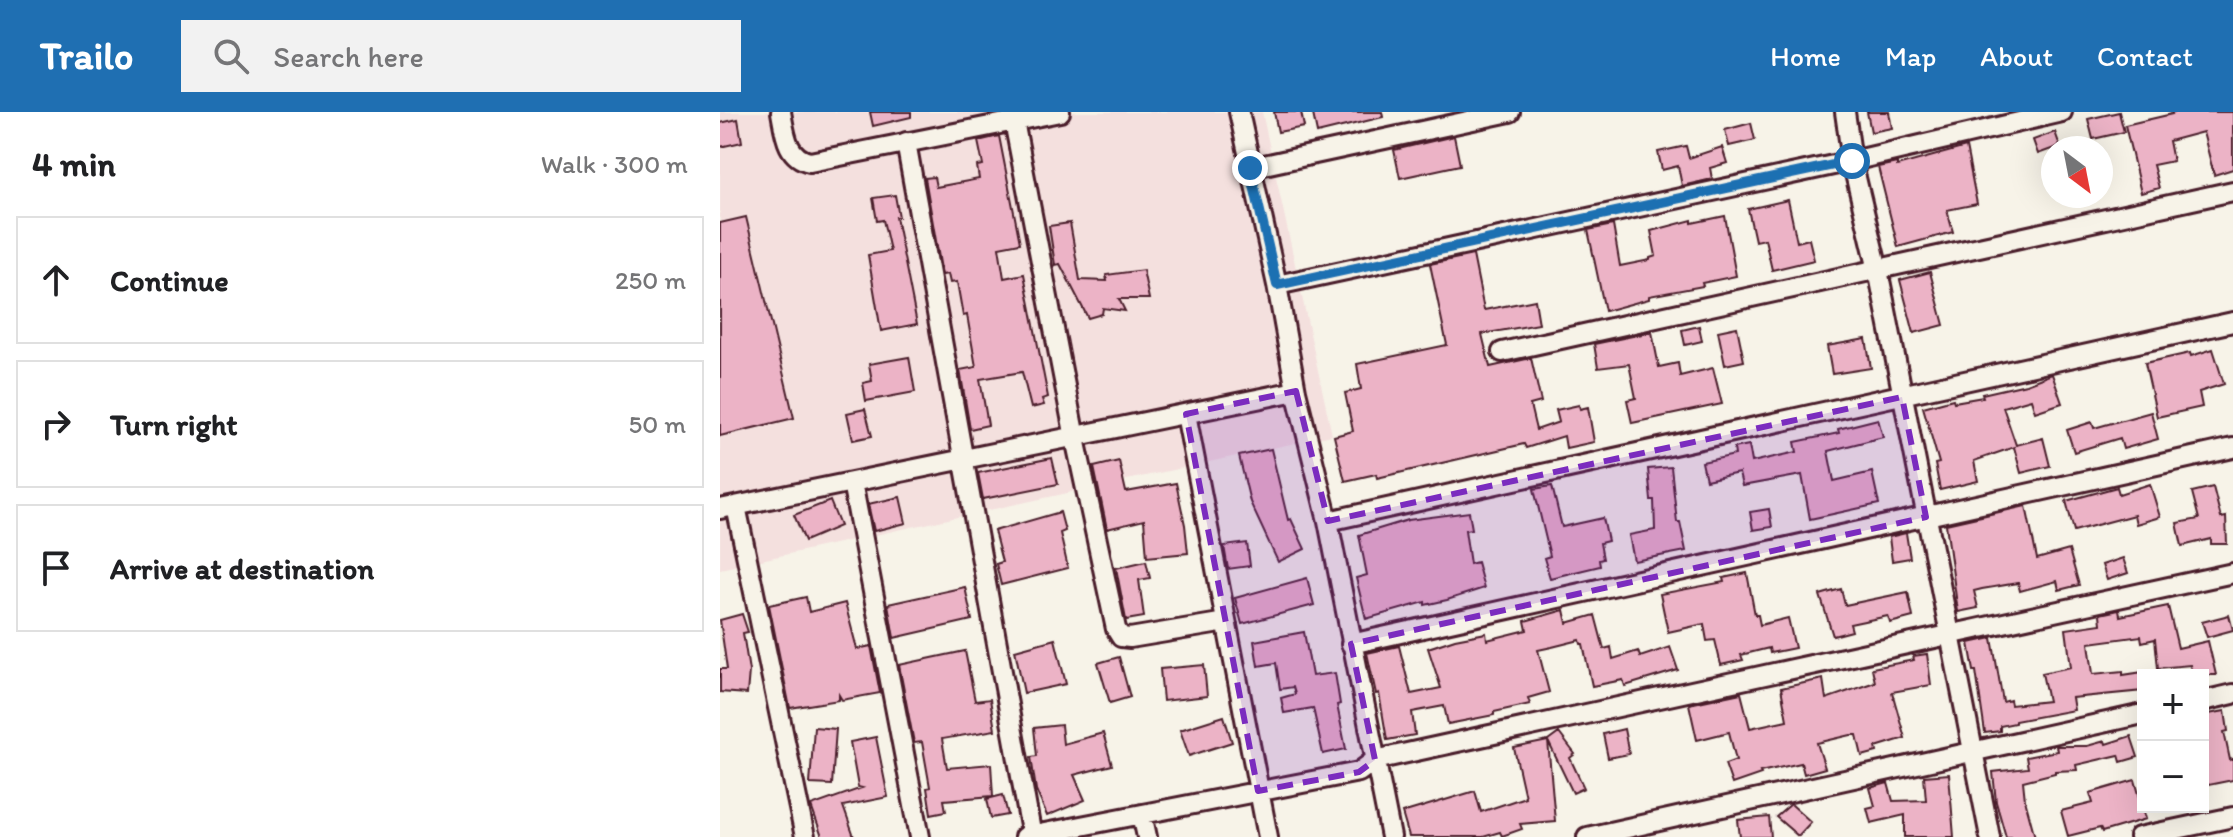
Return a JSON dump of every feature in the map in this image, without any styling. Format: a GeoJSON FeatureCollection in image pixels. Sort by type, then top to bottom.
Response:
{"type":"FeatureCollection","features":[{"type":"Feature","properties":{"kind":"street"},"geometry":{"type":"LineString","coordinates":[[781,112],[791,152],[798,159],[810,162],[1060,112]]}},
{"type":"Feature","properties":{"kind":"street"},"geometry":{"type":"LineString","coordinates":[[1239,112],[1277,285],[1296,391],[1328,521],[1391,837]]}},
{"type":"Feature","properties":{"kind":"street"},"geometry":{"type":"LineString","coordinates":[[1250,168],[1510,112]]}},
{"type":"Feature","properties":{"kind":"street"},"geometry":{"type":"LineString","coordinates":[[1845,112],[1852,161],[1878,270],[1990,837]]}},
{"type":"Feature","properties":{"kind":"street"},"geometry":{"type":"LineString","coordinates":[[1277,285],[1852,161],[2062,112]]}},
{"type":"Feature","properties":{"kind":"street"},"geometry":{"type":"LineString","coordinates":[[1014,121],[1075,438],[1116,629],[1121,637],[1130,638],[1226,622]]}},
{"type":"Feature","properties":{"kind":"street"},"geometry":{"type":"LineString","coordinates":[[906,142],[1029,837],[1359,772],[1375,760],[2233,573]]}},
{"type":"Feature","properties":{"kind":"street"},"geometry":{"type":"LineString","coordinates":[[1502,352],[2233,191]]}},
{"type":"Feature","properties":{"kind":"street"},"geometry":{"type":"LineString","coordinates":[[1328,521],[2233,322]]}},
{"type":"Feature","properties":{"kind":"street"},"geometry":{"type":"LineString","coordinates":[[805,837],[728,507],[1296,391]]}},
{"type":"Feature","properties":{"kind":"street"},"geometry":{"type":"LineString","coordinates":[[1186,414],[1268,837]]}},
{"type":"Feature","properties":{"kind":"street"},"geometry":{"type":"LineString","coordinates":[[1351,644],[2233,448]]}},
{"type":"Feature","properties":{"kind":"street"},"geometry":{"type":"LineString","coordinates":[[852,482],[920,837]]}},
{"type":"Feature","properties":{"kind":"street"},"geometry":{"type":"LineString","coordinates":[[2209,700],[2233,694]]}},
{"type":"Feature","properties":{"kind":"street"},"geometry":{"type":"LineString","coordinates":[[1587,837],[2137,715]]}},
{"type":"Feature","properties":{"kind":"street"},"geometry":{"type":"LineString","coordinates":[[1142,814],[1147,837]]}},
{"type":"Feature","properties":{"kind":"street"},"geometry":{"type":"LineString","coordinates":[[2139,837],[2233,817]]}},
{"type":"Feature","properties":{"kind":"highlighted area"},"geometry":{"type":"Polygon","coordinates":[[[1296,391],[1328,521],[1902,397],[1926,517],[1351,644],[1375,760],[1359,772],[1258,791],[1186,414],[1296,391]]]}},
{"type":"Feature","properties":{"kind":"shaded area"},"geometry":{"type":"Polygon","coordinates":[[[720,112],[1262,112],[1332,435],[720,569],[720,112]]]}},
{"type":"Feature","properties":{"kind":"building"},"geometry":{"type":"Polygon","coordinates":[[[870,112],[911,112],[911,117],[873,126],[870,112]]]}},
{"type":"Feature","properties":{"kind":"building"},"geometry":{"type":"Polygon","coordinates":[[[1274,112],[1301,112],[1304,127],[1278,132],[1274,112]]]}},
{"type":"Feature","properties":{"kind":"building"},"geometry":{"type":"Polygon","coordinates":[[[1382,112],[1383,117],[1317,133],[1313,114],[1382,112]]]}},
{"type":"Feature","properties":{"kind":"building"},"geometry":{"type":"Polygon","coordinates":[[[1867,112],[1889,112],[1892,128],[1871,132],[1867,112]]]}},
{"type":"Feature","properties":{"kind":"building"},"geometry":{"type":"Polygon","coordinates":[[[2119,112],[2124,132],[2092,136],[2088,119],[2119,112]]]}},
{"type":"Feature","properties":{"kind":"building"},"geometry":{"type":"Polygon","coordinates":[[[2171,112],[2233,112],[2233,169],[2214,175],[2203,132],[2169,141],[2173,161],[2153,165],[2159,188],[2141,193],[2125,125],[2171,112]]]}},
{"type":"Feature","properties":{"kind":"building"},"geometry":{"type":"Polygon","coordinates":[[[738,119],[742,142],[720,147],[720,123],[738,119]]]}},
{"type":"Feature","properties":{"kind":"building"},"geometry":{"type":"Polygon","coordinates":[[[1751,123],[1755,140],[1729,146],[1725,130],[1751,123]]]}},
{"type":"Feature","properties":{"kind":"building"},"geometry":{"type":"Polygon","coordinates":[[[999,136],[1020,243],[999,247],[1004,278],[1024,274],[1048,397],[1042,399],[1044,405],[1031,408],[1022,372],[980,379],[988,425],[970,429],[960,370],[976,367],[967,315],[963,316],[957,282],[950,283],[948,274],[942,275],[925,178],[934,177],[936,187],[979,179],[977,166],[983,165],[978,141],[999,136]]]}},
{"type":"Feature","properties":{"kind":"building"},"geometry":{"type":"Polygon","coordinates":[[[1454,136],[1460,165],[1400,178],[1394,150],[1454,136]]]}},
{"type":"Feature","properties":{"kind":"building"},"geometry":{"type":"Polygon","coordinates":[[[2041,137],[2041,153],[2038,154],[2033,140],[2041,137]]]}},
{"type":"Feature","properties":{"kind":"building"},"geometry":{"type":"Polygon","coordinates":[[[1686,146],[1689,158],[1722,147],[1727,163],[1710,168],[1712,179],[1682,186],[1678,166],[1662,170],[1658,152],[1686,146]]]}},
{"type":"Feature","properties":{"kind":"building"},"geometry":{"type":"Polygon","coordinates":[[[1966,147],[1977,204],[1947,210],[1953,232],[1898,247],[1878,167],[1897,163],[1897,166],[1966,147]]]}},
{"type":"Feature","properties":{"kind":"building"},"geometry":{"type":"Polygon","coordinates":[[[895,195],[899,217],[896,217],[917,324],[881,331],[868,255],[890,251],[883,220],[877,221],[873,198],[895,195]]]}},
{"type":"Feature","properties":{"kind":"building"},"geometry":{"type":"Polygon","coordinates":[[[1788,200],[1797,242],[1809,239],[1814,260],[1772,270],[1765,239],[1755,241],[1748,209],[1788,200]]]}},
{"type":"Feature","properties":{"kind":"building"},"geometry":{"type":"Polygon","coordinates":[[[1725,216],[1736,276],[1649,296],[1649,299],[1605,311],[1588,230],[1613,225],[1620,266],[1656,256],[1651,231],[1692,220],[1692,223],[1725,216]]]}},
{"type":"Feature","properties":{"kind":"building"},"geometry":{"type":"Polygon","coordinates":[[[746,217],[794,418],[720,436],[720,223],[746,217]]]}},
{"type":"Feature","properties":{"kind":"building"},"geometry":{"type":"Polygon","coordinates":[[[1070,223],[1080,280],[1107,281],[1106,275],[1143,270],[1149,299],[1119,299],[1125,311],[1103,308],[1102,314],[1088,318],[1060,264],[1055,265],[1049,226],[1070,223]]]}},
{"type":"Feature","properties":{"kind":"building"},"geometry":{"type":"Polygon","coordinates":[[[1473,255],[1484,310],[1535,300],[1539,324],[1482,334],[1490,367],[1531,358],[1541,402],[1530,405],[1536,430],[1559,422],[1556,410],[1579,405],[1580,409],[1588,407],[1594,442],[1566,448],[1564,436],[1526,448],[1524,444],[1377,478],[1376,474],[1345,481],[1334,436],[1353,431],[1345,393],[1361,389],[1357,364],[1447,345],[1430,264],[1473,255]]]}},
{"type":"Feature","properties":{"kind":"building"},"geometry":{"type":"Polygon","coordinates":[[[1930,272],[1944,325],[1914,333],[1900,280],[1930,272]]]}},
{"type":"Feature","properties":{"kind":"building"},"geometry":{"type":"Polygon","coordinates":[[[1699,326],[1702,341],[1685,345],[1682,330],[1699,326]]]}},
{"type":"Feature","properties":{"kind":"building"},"geometry":{"type":"Polygon","coordinates":[[[1737,327],[1744,361],[1725,365],[1718,331],[1737,327]]]}},
{"type":"Feature","properties":{"kind":"building"},"geometry":{"type":"Polygon","coordinates":[[[1652,332],[1659,367],[1678,363],[1680,376],[1713,368],[1722,404],[1632,423],[1627,400],[1636,398],[1629,364],[1598,368],[1594,344],[1652,332]]]}},
{"type":"Feature","properties":{"kind":"building"},"geometry":{"type":"Polygon","coordinates":[[[1866,339],[1871,368],[1832,374],[1827,346],[1866,339]]]}},
{"type":"Feature","properties":{"kind":"building"},"geometry":{"type":"Polygon","coordinates":[[[2213,349],[2224,384],[2199,392],[2202,407],[2157,417],[2145,363],[2190,353],[2191,356],[2213,349]]]}},
{"type":"Feature","properties":{"kind":"building"},"geometry":{"type":"Polygon","coordinates":[[[909,357],[915,392],[866,401],[863,383],[872,381],[869,364],[909,357]]]}},
{"type":"Feature","properties":{"kind":"building"},"geometry":{"type":"Polygon","coordinates":[[[2052,374],[2062,403],[2035,412],[2031,399],[2003,407],[2016,445],[2043,438],[2050,466],[2021,473],[2014,447],[1974,461],[1978,481],[1940,490],[1935,464],[1939,463],[1923,407],[1953,399],[1954,402],[1983,397],[1982,394],[2026,384],[2052,374]]]}},
{"type":"Feature","properties":{"kind":"building"},"geometry":{"type":"Polygon","coordinates":[[[865,409],[872,436],[853,440],[847,413],[865,409]]]}},
{"type":"Feature","properties":{"kind":"building"},"geometry":{"type":"Polygon","coordinates":[[[2151,412],[2158,439],[2123,449],[2120,438],[2074,452],[2067,430],[2092,422],[2094,428],[2151,412]]]}},
{"type":"Feature","properties":{"kind":"building"},"geometry":{"type":"Polygon","coordinates":[[[1878,419],[1883,437],[1828,451],[1834,481],[1872,472],[1879,504],[1810,519],[1802,475],[1742,486],[1739,473],[1706,480],[1702,462],[1735,455],[1734,448],[1749,445],[1752,462],[1797,452],[1795,442],[1839,433],[1838,429],[1878,419]]]}},
{"type":"Feature","properties":{"kind":"building"},"geometry":{"type":"Polygon","coordinates":[[[1271,449],[1288,520],[1291,519],[1305,549],[1278,562],[1250,502],[1239,456],[1271,449]]]}},
{"type":"Feature","properties":{"kind":"building"},"geometry":{"type":"Polygon","coordinates":[[[1052,458],[1058,484],[983,499],[978,473],[1052,458]]]}},
{"type":"Feature","properties":{"kind":"building"},"geometry":{"type":"Polygon","coordinates":[[[1119,461],[1126,492],[1176,483],[1188,553],[1147,557],[1144,520],[1107,529],[1094,467],[1119,461]]]}},
{"type":"Feature","properties":{"kind":"building"},"geometry":{"type":"Polygon","coordinates":[[[1671,467],[1677,522],[1680,522],[1686,551],[1634,561],[1629,535],[1655,530],[1654,500],[1651,500],[1648,469],[1671,467]]]}},
{"type":"Feature","properties":{"kind":"building"},"geometry":{"type":"Polygon","coordinates":[[[2150,484],[2160,517],[2136,524],[2134,515],[2074,531],[2066,501],[2117,487],[2119,494],[2150,484]]]}},
{"type":"Feature","properties":{"kind":"building"},"geometry":{"type":"Polygon","coordinates":[[[1552,486],[1562,527],[1603,518],[1608,541],[1600,543],[1603,559],[1599,560],[1600,566],[1550,578],[1544,558],[1550,556],[1534,489],[1552,486]]]}},
{"type":"Feature","properties":{"kind":"building"},"geometry":{"type":"Polygon","coordinates":[[[2213,487],[2221,518],[2226,517],[2227,544],[2211,544],[2211,539],[2182,546],[2177,523],[2199,519],[2192,492],[2213,487]]]}},
{"type":"Feature","properties":{"kind":"building"},"geometry":{"type":"Polygon","coordinates":[[[900,497],[906,523],[874,531],[868,504],[900,497]]]}},
{"type":"Feature","properties":{"kind":"building"},"geometry":{"type":"Polygon","coordinates":[[[830,501],[840,526],[805,541],[794,515],[830,501]]]}},
{"type":"Feature","properties":{"kind":"building"},"geometry":{"type":"Polygon","coordinates":[[[2026,506],[2037,559],[2069,550],[2079,585],[2059,590],[2057,581],[2020,591],[2018,583],[1982,589],[1974,591],[1978,608],[1958,612],[1946,524],[2026,506]]]}},
{"type":"Feature","properties":{"kind":"building"},"geometry":{"type":"Polygon","coordinates":[[[1769,509],[1772,527],[1753,530],[1750,512],[1769,509]]]}},
{"type":"Feature","properties":{"kind":"building"},"geometry":{"type":"Polygon","coordinates":[[[1060,512],[1065,531],[1060,533],[1068,568],[1001,585],[996,564],[1002,562],[994,531],[1060,512]]]}},
{"type":"Feature","properties":{"kind":"building"},"geometry":{"type":"Polygon","coordinates":[[[1469,512],[1472,529],[1465,530],[1470,564],[1477,562],[1484,588],[1366,619],[1356,578],[1367,575],[1359,535],[1408,520],[1469,512]]]}},
{"type":"Feature","properties":{"kind":"building"},"geometry":{"type":"Polygon","coordinates":[[[1906,533],[1910,558],[1892,561],[1889,537],[1906,533]]]}},
{"type":"Feature","properties":{"kind":"building"},"geometry":{"type":"Polygon","coordinates":[[[1247,543],[1250,566],[1228,569],[1224,546],[1247,543]]]}},
{"type":"Feature","properties":{"kind":"building"},"geometry":{"type":"Polygon","coordinates":[[[2123,558],[2128,573],[2107,580],[2102,565],[2123,558]]]}},
{"type":"Feature","properties":{"kind":"building"},"geometry":{"type":"Polygon","coordinates":[[[1146,561],[1150,578],[1139,580],[1144,617],[1126,620],[1116,568],[1146,561]]]}},
{"type":"Feature","properties":{"kind":"building"},"geometry":{"type":"Polygon","coordinates":[[[1747,573],[1755,615],[1758,615],[1760,625],[1788,618],[1795,648],[1770,653],[1769,648],[1741,655],[1743,660],[1721,665],[1715,640],[1707,641],[1704,624],[1668,632],[1660,594],[1724,582],[1723,578],[1747,573]]]}},
{"type":"Feature","properties":{"kind":"building"},"geometry":{"type":"Polygon","coordinates":[[[1307,578],[1314,605],[1242,624],[1235,598],[1307,578]]]}},
{"type":"Feature","properties":{"kind":"building"},"geometry":{"type":"Polygon","coordinates":[[[965,587],[972,620],[894,638],[888,604],[965,587]]]}},
{"type":"Feature","properties":{"kind":"building"},"geometry":{"type":"Polygon","coordinates":[[[1841,589],[1845,605],[1908,592],[1913,617],[1890,623],[1888,616],[1850,624],[1852,631],[1833,636],[1820,595],[1841,589]]]}},
{"type":"Feature","properties":{"kind":"building"},"geometry":{"type":"Polygon","coordinates":[[[806,597],[809,612],[845,603],[857,649],[871,646],[880,693],[842,700],[839,695],[839,700],[790,708],[769,605],[806,597]]]}},
{"type":"Feature","properties":{"kind":"building"},"geometry":{"type":"Polygon","coordinates":[[[2168,606],[2178,648],[2208,641],[2216,675],[2209,675],[2209,669],[2191,669],[2190,665],[2158,668],[2155,639],[2142,642],[2141,636],[2089,643],[2093,674],[2137,673],[2137,692],[2072,698],[2074,710],[2015,721],[2000,726],[2000,731],[1985,733],[1969,643],[1992,638],[2003,702],[2010,700],[2011,705],[2048,701],[2042,673],[2071,667],[2066,629],[2101,624],[2100,614],[2119,610],[2120,616],[2168,606]]]}},
{"type":"Feature","properties":{"kind":"building"},"geometry":{"type":"Polygon","coordinates":[[[1564,610],[1567,623],[1595,615],[1604,649],[1611,647],[1613,659],[1638,651],[1640,657],[1670,647],[1678,670],[1625,686],[1623,680],[1592,686],[1580,640],[1538,650],[1549,692],[1528,698],[1530,704],[1448,724],[1444,706],[1412,712],[1415,735],[1387,740],[1379,693],[1376,694],[1367,653],[1399,646],[1411,694],[1441,688],[1428,648],[1486,633],[1487,640],[1527,630],[1525,621],[1564,610]]]}},
{"type":"Feature","properties":{"kind":"building"},"geometry":{"type":"Polygon","coordinates":[[[742,614],[748,632],[743,633],[749,671],[747,694],[720,692],[720,669],[727,669],[720,620],[742,614]]]}},
{"type":"Feature","properties":{"kind":"building"},"geometry":{"type":"Polygon","coordinates":[[[2229,615],[2233,630],[2207,637],[2202,622],[2229,615]]]}},
{"type":"Feature","properties":{"kind":"building"},"geometry":{"type":"Polygon","coordinates":[[[1304,632],[1312,676],[1335,673],[1340,704],[1337,705],[1346,749],[1323,754],[1313,708],[1284,713],[1281,698],[1295,694],[1293,687],[1280,689],[1276,663],[1258,666],[1254,641],[1304,632]]]}},
{"type":"Feature","properties":{"kind":"building"},"geometry":{"type":"Polygon","coordinates":[[[1055,639],[1066,684],[1024,693],[1015,650],[1055,639]]]}},
{"type":"Feature","properties":{"kind":"building"},"geometry":{"type":"Polygon","coordinates":[[[965,651],[975,701],[990,699],[995,730],[942,739],[947,768],[991,764],[993,796],[944,800],[946,811],[931,814],[922,742],[914,743],[899,665],[965,651]]]}},
{"type":"Feature","properties":{"kind":"building"},"geometry":{"type":"Polygon","coordinates":[[[1927,654],[1931,685],[1892,692],[1905,738],[1876,747],[1877,752],[1862,756],[1857,735],[1851,735],[1817,743],[1825,768],[1804,774],[1801,763],[1760,772],[1732,784],[1725,764],[1736,760],[1729,732],[1697,740],[1689,704],[1741,693],[1750,728],[1787,720],[1781,688],[1823,679],[1826,699],[1875,682],[1872,668],[1914,660],[1913,656],[1927,654]]]}},
{"type":"Feature","properties":{"kind":"building"},"geometry":{"type":"Polygon","coordinates":[[[1119,657],[1130,697],[1110,703],[1098,663],[1119,657]]]}},
{"type":"Feature","properties":{"kind":"building"},"geometry":{"type":"Polygon","coordinates":[[[1204,665],[1207,696],[1163,701],[1160,669],[1204,665]]]}},
{"type":"Feature","properties":{"kind":"building"},"geometry":{"type":"Polygon","coordinates":[[[2225,711],[2228,731],[2224,732],[2230,760],[2233,759],[2233,780],[2209,785],[2209,741],[2209,714],[2225,711]]]}},
{"type":"Feature","properties":{"kind":"building"},"geometry":{"type":"Polygon","coordinates":[[[1224,716],[1232,742],[1189,756],[1180,730],[1224,716]]]}},
{"type":"Feature","properties":{"kind":"building"},"geometry":{"type":"Polygon","coordinates":[[[1061,725],[1063,744],[1103,733],[1112,765],[1074,775],[1085,800],[1047,816],[1036,790],[1031,757],[1037,756],[1034,728],[1061,725]]]}},
{"type":"Feature","properties":{"kind":"building"},"geometry":{"type":"Polygon","coordinates":[[[814,727],[836,729],[832,785],[810,784],[814,727]]]}},
{"type":"Feature","properties":{"kind":"building"},"geometry":{"type":"Polygon","coordinates":[[[1624,729],[1629,754],[1608,758],[1603,734],[1624,729]]]}},
{"type":"Feature","properties":{"kind":"building"},"geometry":{"type":"Polygon","coordinates":[[[1559,733],[1575,754],[1570,758],[1584,788],[1573,793],[1548,741],[1559,733]]]}},
{"type":"Feature","properties":{"kind":"building"},"geometry":{"type":"Polygon","coordinates":[[[2131,736],[2137,757],[2121,762],[2119,755],[2076,765],[2077,770],[2055,771],[2023,781],[2035,837],[2006,837],[1996,802],[1993,772],[2028,768],[2026,757],[2057,751],[2056,746],[2087,746],[2105,741],[2106,744],[2131,736]]]}},
{"type":"Feature","properties":{"kind":"building"},"geometry":{"type":"Polygon","coordinates":[[[876,737],[888,797],[843,806],[854,837],[822,837],[811,806],[862,788],[858,787],[850,742],[876,737]]]}},
{"type":"Feature","properties":{"kind":"building"},"geometry":{"type":"Polygon","coordinates":[[[1548,741],[1555,821],[1520,824],[1522,829],[1502,836],[1500,832],[1483,837],[1409,837],[1402,813],[1475,791],[1481,812],[1525,797],[1514,748],[1548,741]]]}},
{"type":"Feature","properties":{"kind":"building"},"geometry":{"type":"Polygon","coordinates":[[[1949,774],[1954,837],[1905,837],[1905,815],[1871,823],[1867,808],[1875,806],[1870,788],[1888,783],[1893,801],[1926,800],[1924,776],[1949,774]]]}},
{"type":"Feature","properties":{"kind":"building"},"geometry":{"type":"Polygon","coordinates":[[[2135,780],[2137,813],[2144,813],[2146,819],[2102,832],[2100,828],[2068,836],[2061,811],[2093,803],[2090,793],[2135,780]]]}},
{"type":"Feature","properties":{"kind":"building"},"geometry":{"type":"Polygon","coordinates":[[[1003,795],[1008,815],[991,818],[987,799],[1003,795]]]}},
{"type":"Feature","properties":{"kind":"building"},"geometry":{"type":"Polygon","coordinates":[[[1791,804],[1811,822],[1798,836],[1776,817],[1791,804]]]}},
{"type":"Feature","properties":{"kind":"building"},"geometry":{"type":"Polygon","coordinates":[[[1769,817],[1771,837],[1740,837],[1738,820],[1769,817]]]}},
{"type":"Feature","properties":{"kind":"route"},"geometry":{"type":"LineString","coordinates":[[1250,168],[1277,285],[1852,161]]}}]}
